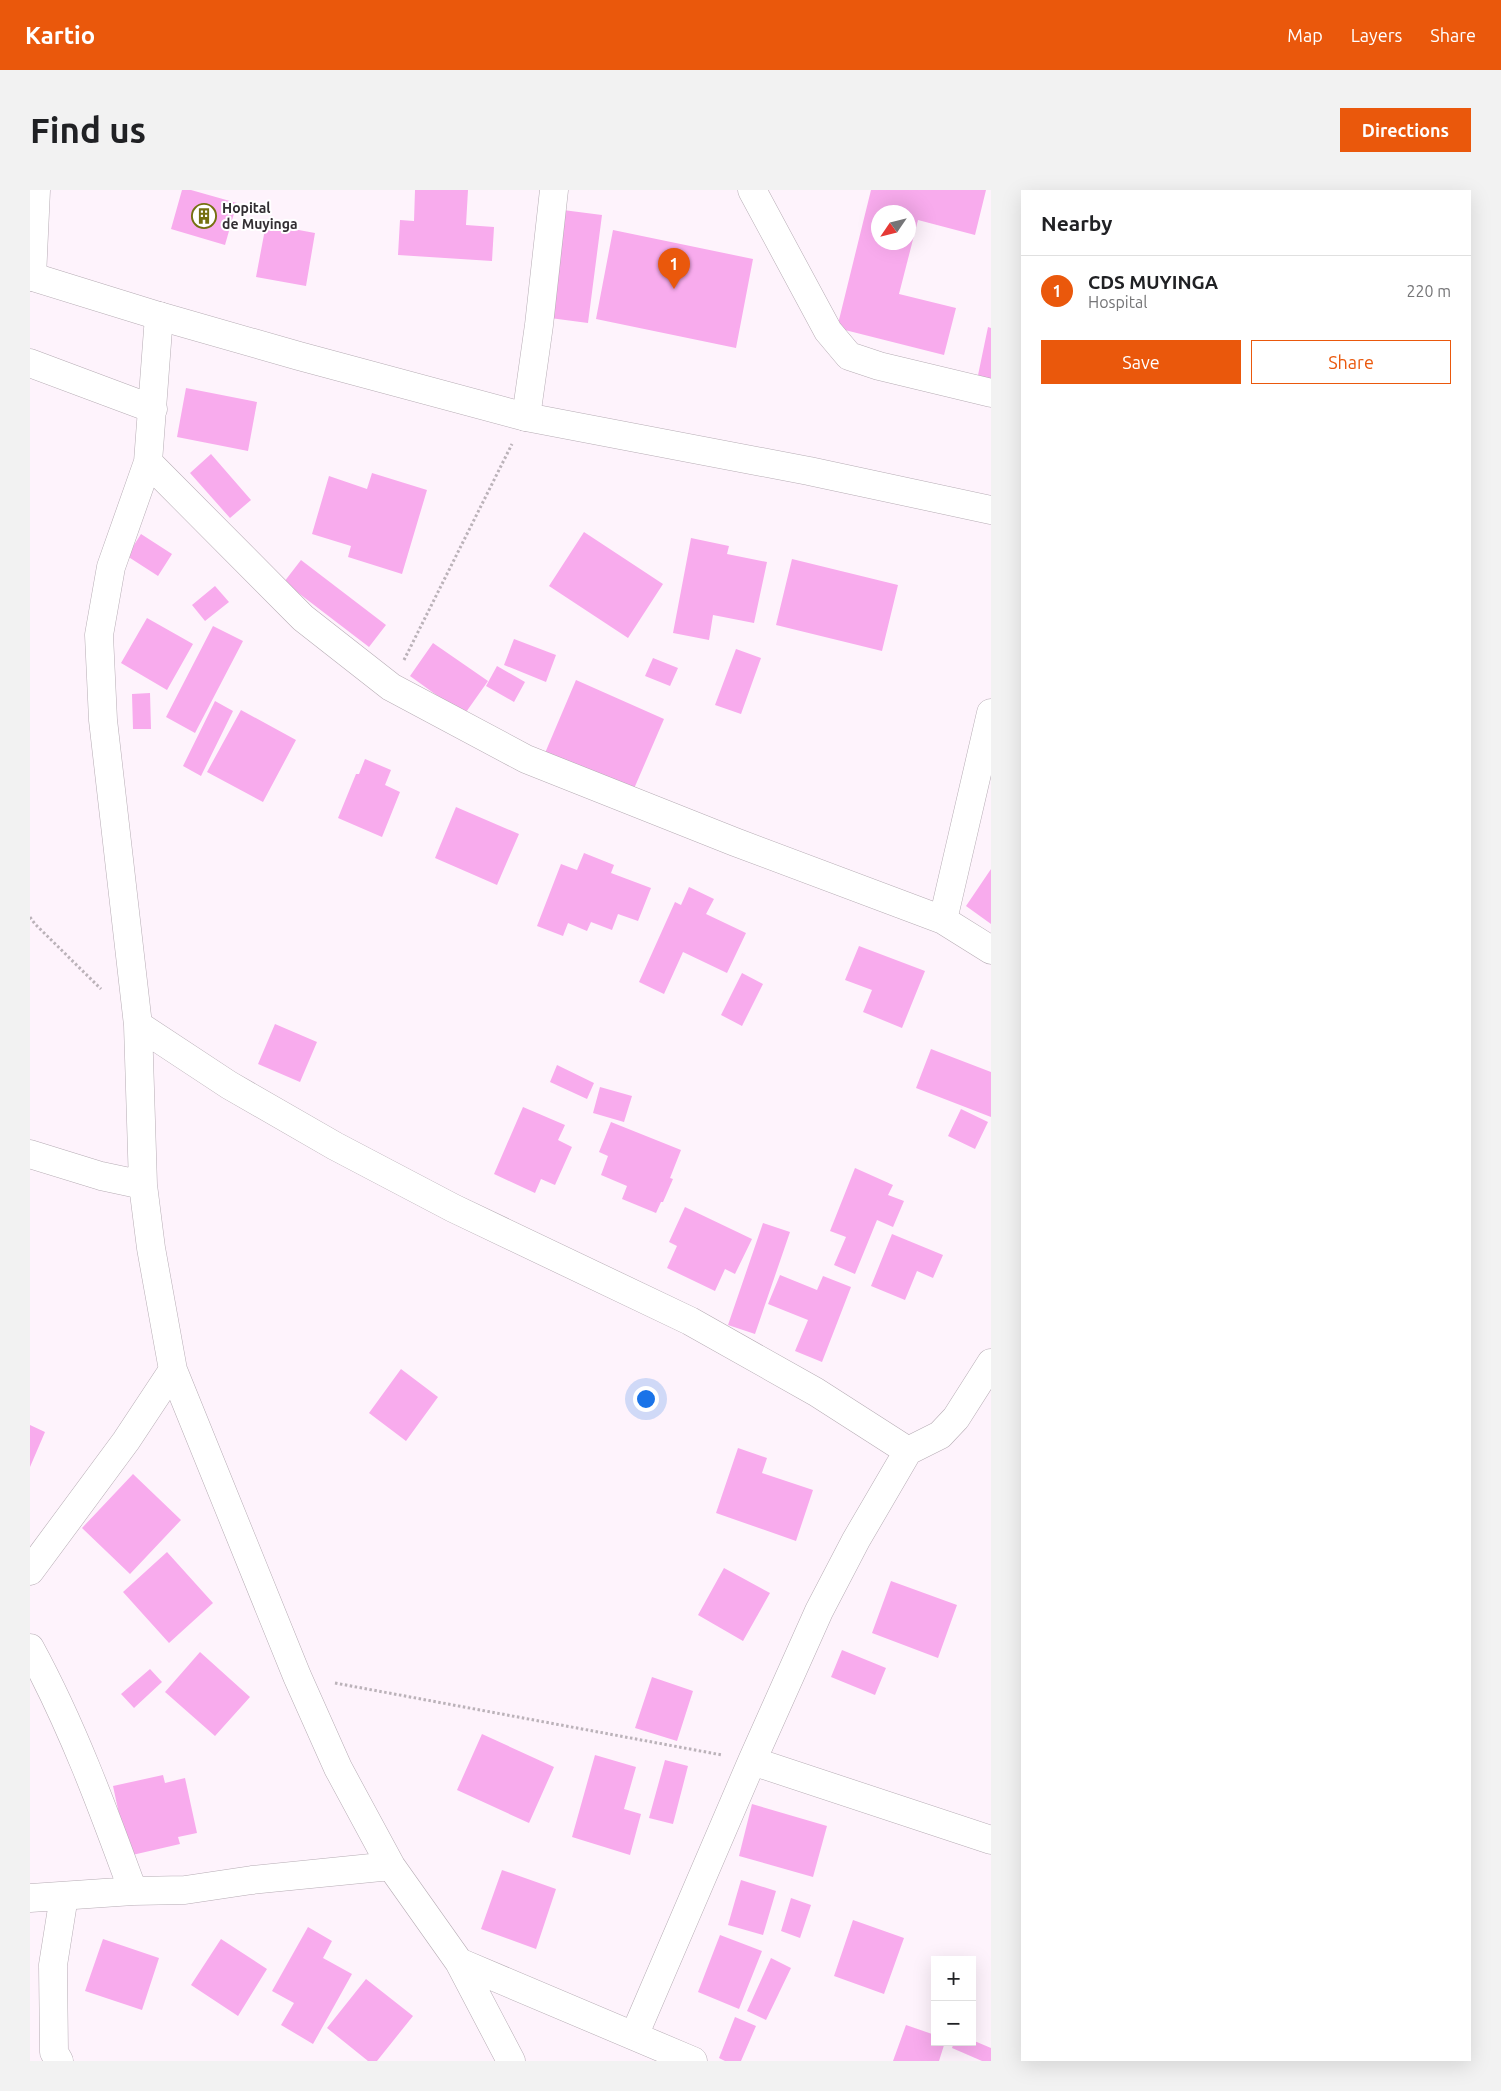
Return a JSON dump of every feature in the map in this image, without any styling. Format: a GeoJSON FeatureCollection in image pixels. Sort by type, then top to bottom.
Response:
{"type":"FeatureCollection","features":[{"type":"Feature","properties":{"kind":"street"},"geometry":{"type":"LineString","coordinates":[[36,190],[31,277],[159,316],[526,417],[809,472],[991,510]]}},
{"type":"Feature","properties":{"kind":"street"},"geometry":{"type":"LineString","coordinates":[[526,417],[539,325],[554,190]]}},
{"type":"Feature","properties":{"kind":"street"},"geometry":{"type":"LineString","coordinates":[[752,190],[828,331],[848,356],[879,366],[991,393]]}},
{"type":"Feature","properties":{"kind":"street"},"geometry":{"type":"LineString","coordinates":[[159,316],[148,462],[111,567],[99,635],[103,720],[138,1025],[143,1185],[151,1248],[173,1370],[297,1676],[338,1768],[391,1866],[459,1962],[511,2061]]}},
{"type":"Feature","properties":{"kind":"street"},"geometry":{"type":"LineString","coordinates":[[30,364],[153,409]]}},
{"type":"Feature","properties":{"kind":"street"},"geometry":{"type":"LineString","coordinates":[[148,462],[302,618],[391,687],[526,759],[735,842],[943,920],[991,950]]}},
{"type":"Feature","properties":{"kind":"street"},"geometry":{"type":"LineString","coordinates":[[943,920],[991,713]]}},
{"type":"Feature","properties":{"kind":"street"},"geometry":{"type":"LineString","coordinates":[[138,1025],[229,1085],[335,1146],[453,1208],[690,1321],[816,1392],[908,1451]]}},
{"type":"Feature","properties":{"kind":"street"},"geometry":{"type":"LineString","coordinates":[[30,1154],[101,1176],[143,1185]]}},
{"type":"Feature","properties":{"kind":"street"},"geometry":{"type":"LineString","coordinates":[[634,2036],[752,1761],[819,1611],[856,1540],[908,1451],[940,1435],[956,1418],[991,1364]]}},
{"type":"Feature","properties":{"kind":"street"},"geometry":{"type":"LineString","coordinates":[[30,1571],[126,1441],[173,1370]]}},
{"type":"Feature","properties":{"kind":"street"},"geometry":{"type":"LineString","coordinates":[[30,1648],[48,1681],[103,1807],[133,1891]]}},
{"type":"Feature","properties":{"kind":"street"},"geometry":{"type":"LineString","coordinates":[[752,1761],[991,1840]]}},
{"type":"Feature","properties":{"kind":"street"},"geometry":{"type":"LineString","coordinates":[[30,1898],[133,1891],[185,1890],[252,1880],[391,1866]]}},
{"type":"Feature","properties":{"kind":"street"},"geometry":{"type":"LineString","coordinates":[[59,2061],[54,2052],[53,1965],[64,1896]]}},
{"type":"Feature","properties":{"kind":"street"},"geometry":{"type":"LineString","coordinates":[[459,1962],[693,2061]]}},
{"type":"Feature","properties":{"kind":"path"},"geometry":{"type":"LineString","coordinates":[[391,687],[526,417]]}},
{"type":"Feature","properties":{"kind":"path"},"geometry":{"type":"LineString","coordinates":[[30,917],[104,991]]}},
{"type":"Feature","properties":{"kind":"path"},"geometry":{"type":"LineString","coordinates":[[297,1676],[752,1761]]}},
{"type":"Feature","properties":{"kind":"building","name":"Hopital de Muyinga"},"geometry":{"type":"Polygon","coordinates":[[[182,190],[191,190],[237,203],[225,245],[171,229],[182,190]]]}},
{"type":"Feature","properties":{"kind":"building"},"geometry":{"type":"Polygon","coordinates":[[[415,190],[468,190],[466,225],[494,227],[492,261],[398,255],[400,220],[414,221],[415,190]]]}},
{"type":"Feature","properties":{"kind":"building"},"geometry":{"type":"Polygon","coordinates":[[[871,190],[986,190],[975,235],[918,220],[916,228],[916,205],[871,205],[871,250],[910,250],[899,294],[956,308],[944,355],[837,328],[871,190]]]}},
{"type":"Feature","properties":{"kind":"building"},"geometry":{"type":"Polygon","coordinates":[[[563,210],[602,215],[588,323],[550,318],[563,210]]]}},
{"type":"Feature","properties":{"kind":"building"},"geometry":{"type":"Polygon","coordinates":[[[266,224],[315,233],[306,286],[256,277],[266,224]]]}},
{"type":"Feature","properties":{"kind":"building"},"geometry":{"type":"Polygon","coordinates":[[[613,230],[753,259],[736,348],[596,319],[613,230]]]}},
{"type":"Feature","properties":{"kind":"building"},"geometry":{"type":"Polygon","coordinates":[[[988,327],[991,328],[991,383],[977,380],[988,327]]]}},
{"type":"Feature","properties":{"kind":"building"},"geometry":{"type":"Polygon","coordinates":[[[186,388],[257,402],[248,451],[177,437],[186,388]]]}},
{"type":"Feature","properties":{"kind":"building"},"geometry":{"type":"Polygon","coordinates":[[[211,454],[251,500],[230,518],[190,473],[211,454]]]}},
{"type":"Feature","properties":{"kind":"building"},"geometry":{"type":"Polygon","coordinates":[[[372,473],[427,490],[402,574],[348,557],[351,546],[312,534],[329,476],[367,489],[372,473]]]}},
{"type":"Feature","properties":{"kind":"building"},"geometry":{"type":"Polygon","coordinates":[[[584,532],[663,584],[628,638],[549,586],[584,532]]]}},
{"type":"Feature","properties":{"kind":"building"},"geometry":{"type":"Polygon","coordinates":[[[141,534],[172,554],[158,576],[127,556],[141,534]]]}},
{"type":"Feature","properties":{"kind":"building"},"geometry":{"type":"Polygon","coordinates":[[[691,538],[729,546],[727,554],[767,562],[754,623],[713,615],[709,640],[673,633],[691,538]]]}},
{"type":"Feature","properties":{"kind":"building"},"geometry":{"type":"Polygon","coordinates":[[[792,559],[898,585],[882,651],[776,625],[792,559]]]}},
{"type":"Feature","properties":{"kind":"building"},"geometry":{"type":"Polygon","coordinates":[[[301,560],[386,625],[369,647],[284,582],[301,560]]]}},
{"type":"Feature","properties":{"kind":"building"},"geometry":{"type":"Polygon","coordinates":[[[215,586],[229,602],[205,621],[192,605],[215,586]]]}},
{"type":"Feature","properties":{"kind":"building"},"geometry":{"type":"Polygon","coordinates":[[[147,618],[193,644],[167,690],[121,663],[147,618]]]}},
{"type":"Feature","properties":{"kind":"building"},"geometry":{"type":"Polygon","coordinates":[[[213,626],[243,641],[195,733],[166,717],[213,626]]]}},
{"type":"Feature","properties":{"kind":"building"},"geometry":{"type":"Polygon","coordinates":[[[514,639],[556,655],[546,682],[504,665],[514,639]]]}},
{"type":"Feature","properties":{"kind":"building"},"geometry":{"type":"Polygon","coordinates":[[[433,643],[488,681],[464,715],[410,676],[433,643]]]}},
{"type":"Feature","properties":{"kind":"building"},"geometry":{"type":"Polygon","coordinates":[[[736,649],[761,658],[741,714],[715,705],[736,649]]]}},
{"type":"Feature","properties":{"kind":"building"},"geometry":{"type":"Polygon","coordinates":[[[653,658],[678,668],[670,686],[645,676],[653,658]]]}},
{"type":"Feature","properties":{"kind":"building"},"geometry":{"type":"Polygon","coordinates":[[[497,666],[525,682],[514,702],[486,686],[497,666]]]}},
{"type":"Feature","properties":{"kind":"building"},"geometry":{"type":"Polygon","coordinates":[[[576,680],[664,719],[633,791],[545,753],[576,680]]]}},
{"type":"Feature","properties":{"kind":"building"},"geometry":{"type":"Polygon","coordinates":[[[150,693],[151,729],[133,729],[132,694],[150,693]]]}},
{"type":"Feature","properties":{"kind":"building"},"geometry":{"type":"Polygon","coordinates":[[[215,701],[233,711],[201,776],[183,766],[215,701]]]}},
{"type":"Feature","properties":{"kind":"building"},"geometry":{"type":"Polygon","coordinates":[[[241,710],[296,740],[263,802],[207,772],[241,710]]]}},
{"type":"Feature","properties":{"kind":"building"},"geometry":{"type":"Polygon","coordinates":[[[365,759],[391,770],[385,785],[400,792],[382,837],[338,818],[356,774],[359,774],[365,759]]]}},
{"type":"Feature","properties":{"kind":"building"},"geometry":{"type":"Polygon","coordinates":[[[456,807],[519,834],[497,885],[435,858],[456,807]]]}},
{"type":"Feature","properties":{"kind":"building"},"geometry":{"type":"Polygon","coordinates":[[[584,853],[614,865],[611,873],[651,888],[638,921],[618,914],[612,930],[591,922],[587,931],[568,923],[563,936],[537,926],[561,864],[577,870],[584,853]]]}},
{"type":"Feature","properties":{"kind":"building"},"geometry":{"type":"Polygon","coordinates":[[[991,869],[991,924],[966,906],[991,869]]]}},
{"type":"Feature","properties":{"kind":"building"},"geometry":{"type":"Polygon","coordinates":[[[689,887],[714,899],[706,914],[746,933],[727,973],[683,952],[664,994],[639,982],[675,902],[681,905],[689,887]]]}},
{"type":"Feature","properties":{"kind":"building"},"geometry":{"type":"Polygon","coordinates":[[[859,946],[925,971],[902,1028],[863,1012],[872,990],[845,980],[859,946]]]}},
{"type":"Feature","properties":{"kind":"building"},"geometry":{"type":"Polygon","coordinates":[[[742,973],[763,984],[742,1026],[721,1015],[742,973]]]}},
{"type":"Feature","properties":{"kind":"building"},"geometry":{"type":"Polygon","coordinates":[[[275,1024],[317,1042],[300,1082],[258,1064],[275,1024]]]}},
{"type":"Feature","properties":{"kind":"building"},"geometry":{"type":"Polygon","coordinates":[[[931,1049],[991,1072],[991,1117],[916,1088],[931,1049]]]}},
{"type":"Feature","properties":{"kind":"building"},"geometry":{"type":"Polygon","coordinates":[[[557,1065],[594,1083],[587,1099],[550,1082],[557,1065]]]}},
{"type":"Feature","properties":{"kind":"building"},"geometry":{"type":"Polygon","coordinates":[[[600,1087],[632,1096],[624,1122],[593,1113],[600,1087]]]}},
{"type":"Feature","properties":{"kind":"building"},"geometry":{"type":"Polygon","coordinates":[[[523,1107],[565,1125],[558,1140],[572,1147],[555,1185],[541,1179],[535,1193],[494,1174],[523,1107]]]}},
{"type":"Feature","properties":{"kind":"building"},"geometry":{"type":"Polygon","coordinates":[[[961,1109],[988,1122],[975,1149],[948,1136],[961,1109]]]}},
{"type":"Feature","properties":{"kind":"building"},"geometry":{"type":"Polygon","coordinates":[[[611,1122],[681,1150],[670,1178],[673,1179],[656,1213],[622,1199],[627,1186],[601,1175],[608,1156],[599,1152],[611,1122]]]}},
{"type":"Feature","properties":{"kind":"building"},"geometry":{"type":"Polygon","coordinates":[[[855,1168],[893,1185],[888,1195],[904,1201],[893,1227],[877,1220],[855,1274],[834,1265],[846,1237],[830,1231],[855,1168]]]}},
{"type":"Feature","properties":{"kind":"building"},"geometry":{"type":"Polygon","coordinates":[[[685,1207],[752,1239],[735,1274],[725,1269],[715,1291],[667,1268],[677,1246],[669,1242],[685,1207]]]}},
{"type":"Feature","properties":{"kind":"building"},"geometry":{"type":"Polygon","coordinates":[[[763,1223],[790,1232],[755,1334],[728,1325],[763,1223]]]}},
{"type":"Feature","properties":{"kind":"building"},"geometry":{"type":"Polygon","coordinates":[[[892,1234],[943,1255],[933,1278],[917,1271],[905,1300],[871,1286],[892,1234]]]}},
{"type":"Feature","properties":{"kind":"building"},"geometry":{"type":"Polygon","coordinates":[[[780,1275],[817,1290],[823,1276],[851,1287],[822,1362],[795,1351],[808,1320],[768,1304],[780,1275]]]}},
{"type":"Feature","properties":{"kind":"building"},"geometry":{"type":"Polygon","coordinates":[[[401,1369],[438,1397],[406,1441],[369,1413],[401,1369]]]}},
{"type":"Feature","properties":{"kind":"building"},"geometry":{"type":"Polygon","coordinates":[[[30,1425],[45,1432],[30,1467],[30,1425]]]}},
{"type":"Feature","properties":{"kind":"building"},"geometry":{"type":"Polygon","coordinates":[[[738,1448],[767,1458],[762,1473],[813,1490],[796,1541],[716,1513],[738,1448]]]}},
{"type":"Feature","properties":{"kind":"building"},"geometry":{"type":"Polygon","coordinates":[[[133,1474],[181,1520],[130,1574],[82,1528],[133,1474]]]}},
{"type":"Feature","properties":{"kind":"building"},"geometry":{"type":"Polygon","coordinates":[[[167,1552],[213,1603],[169,1643],[123,1592],[167,1552]]]}},
{"type":"Feature","properties":{"kind":"building"},"geometry":{"type":"Polygon","coordinates":[[[724,1568],[770,1593],[743,1641],[698,1615],[724,1568]]]}},
{"type":"Feature","properties":{"kind":"building"},"geometry":{"type":"Polygon","coordinates":[[[891,1581],[957,1605],[938,1658],[872,1633],[891,1581]]]}},
{"type":"Feature","properties":{"kind":"building"},"geometry":{"type":"Polygon","coordinates":[[[842,1650],[886,1668],[875,1695],[831,1677],[842,1650]]]}},
{"type":"Feature","properties":{"kind":"building"},"geometry":{"type":"Polygon","coordinates":[[[200,1652],[250,1697],[215,1736],[165,1692],[200,1652]]]}},
{"type":"Feature","properties":{"kind":"building"},"geometry":{"type":"Polygon","coordinates":[[[150,1669],[162,1682],[134,1708],[121,1694],[150,1669]]]}},
{"type":"Feature","properties":{"kind":"building"},"geometry":{"type":"Polygon","coordinates":[[[652,1677],[693,1691],[677,1741],[635,1728],[652,1677]]]}},
{"type":"Feature","properties":{"kind":"building"},"geometry":{"type":"Polygon","coordinates":[[[482,1734],[554,1767],[529,1823],[457,1790],[482,1734]]]}},
{"type":"Feature","properties":{"kind":"building"},"geometry":{"type":"Polygon","coordinates":[[[595,1755],[636,1767],[624,1809],[641,1814],[630,1855],[572,1837],[595,1755]]]}},
{"type":"Feature","properties":{"kind":"building"},"geometry":{"type":"Polygon","coordinates":[[[665,1760],[688,1766],[673,1824],[649,1818],[665,1760]]]}},
{"type":"Feature","properties":{"kind":"building"},"geometry":{"type":"Polygon","coordinates":[[[163,1775],[165,1783],[185,1778],[197,1833],[178,1837],[180,1844],[128,1856],[113,1786],[163,1775]]]}},
{"type":"Feature","properties":{"kind":"building"},"geometry":{"type":"Polygon","coordinates":[[[752,1804],[827,1826],[813,1877],[739,1856],[752,1804]]]}},
{"type":"Feature","properties":{"kind":"building"},"geometry":{"type":"Polygon","coordinates":[[[502,1870],[556,1889],[536,1949],[481,1929],[502,1870]]]}},
{"type":"Feature","properties":{"kind":"building"},"geometry":{"type":"Polygon","coordinates":[[[741,1880],[776,1891],[763,1935],[728,1925],[741,1880]]]}},
{"type":"Feature","properties":{"kind":"building"},"geometry":{"type":"Polygon","coordinates":[[[791,1898],[811,1905],[800,1938],[781,1931],[791,1898]]]}},
{"type":"Feature","properties":{"kind":"building"},"geometry":{"type":"Polygon","coordinates":[[[853,1920],[904,1938],[884,1994],[834,1976],[853,1920]]]}},
{"type":"Feature","properties":{"kind":"building"},"geometry":{"type":"Polygon","coordinates":[[[308,1927],[332,1941],[323,1958],[352,1974],[313,2044],[281,2025],[294,2003],[272,1991],[308,1927]]]}},
{"type":"Feature","properties":{"kind":"building"},"geometry":{"type":"Polygon","coordinates":[[[720,1935],[762,1951],[739,2009],[698,1992],[720,1935]]]}},
{"type":"Feature","properties":{"kind":"building"},"geometry":{"type":"Polygon","coordinates":[[[103,1939],[159,1958],[142,2010],[85,1991],[103,1939]]]}},
{"type":"Feature","properties":{"kind":"building"},"geometry":{"type":"Polygon","coordinates":[[[221,1939],[267,1969],[238,2016],[191,1985],[221,1939]]]}},
{"type":"Feature","properties":{"kind":"building"},"geometry":{"type":"Polygon","coordinates":[[[771,1958],[791,1968],[766,2020],[747,2011],[771,1958]]]}},
{"type":"Feature","properties":{"kind":"building"},"geometry":{"type":"Polygon","coordinates":[[[366,1979],[413,2016],[377,2061],[368,2061],[327,2028],[366,1979]]]}},
{"type":"Feature","properties":{"kind":"building"},"geometry":{"type":"Polygon","coordinates":[[[735,2017],[756,2026],[741,2061],[725,2061],[719,2058],[735,2017]]]}},
{"type":"Feature","properties":{"kind":"building"},"geometry":{"type":"Polygon","coordinates":[[[906,2025],[931,2034],[931,2046],[944,2046],[939,2061],[893,2061],[906,2025]]]}},
{"type":"Feature","properties":{"kind":"building"},"geometry":{"type":"Polygon","coordinates":[[[976,2042],[991,2048],[991,2061],[982,2061],[952,2048],[953,2046],[976,2046],[976,2042]]]}},
{"type":"Feature","properties":{"kind":"place","name":"Hopital de Muyinga"},"geometry":{"type":"Point","coordinates":[204,216]}},
{"type":"Feature","properties":{"kind":"place","name":"CDS MUYINGA"},"geometry":{"type":"Point","coordinates":[674,289]}}]}
